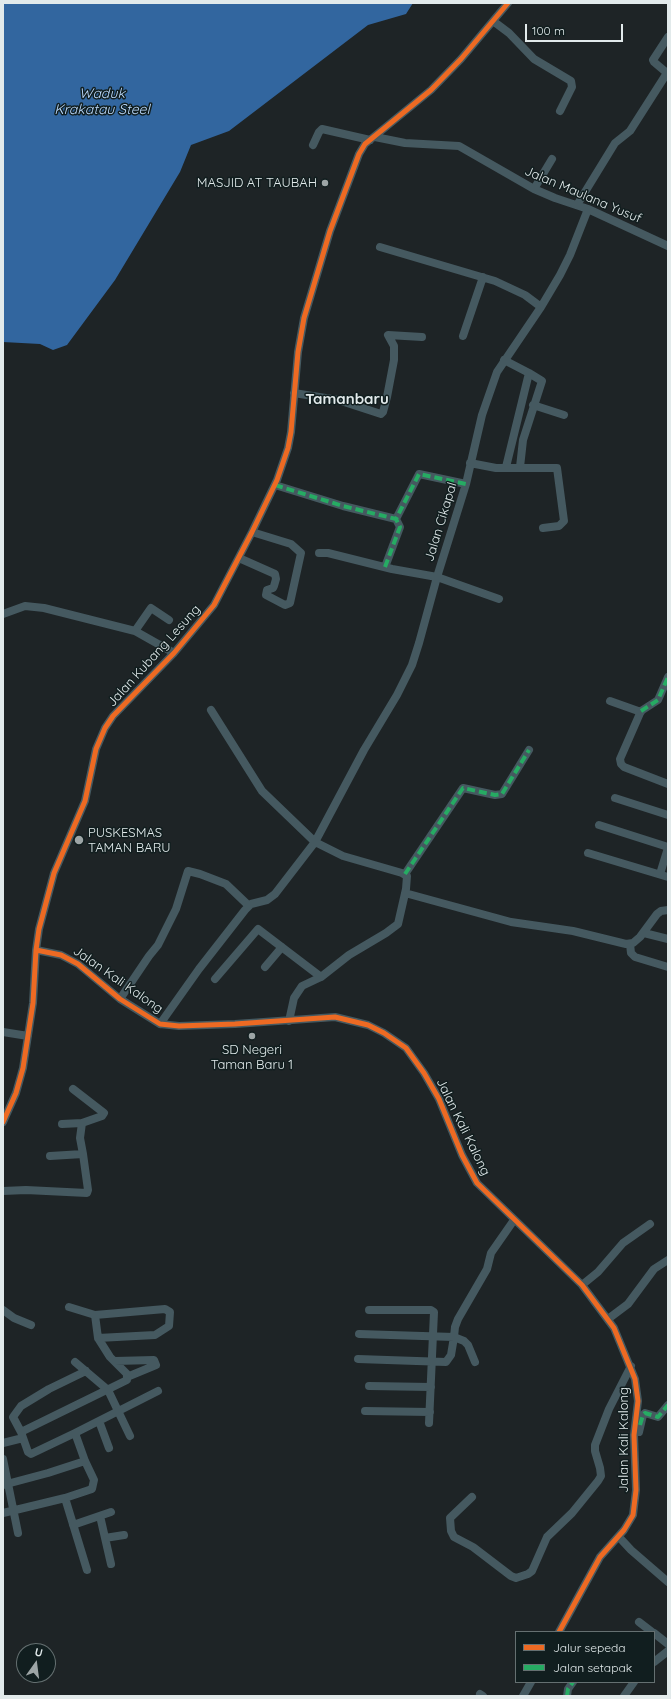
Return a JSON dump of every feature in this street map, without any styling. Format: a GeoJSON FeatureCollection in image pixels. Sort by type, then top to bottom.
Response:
{"type":"FeatureCollection","features":[{"type":"Feature","properties":{"kind":"street","name":"Jalan Kubang Lesung"},"geometry":{"type":"LineString","coordinates":[[3,1122],[7,1106],[21,1077],[33,1003],[36,950],[39,929],[54,873],[79,816],[89,784],[96,749],[106,728],[123,705],[174,653],[214,605],[275,485],[288,448],[300,338],[330,231],[358,154],[361,148],[431,90],[461,58],[508,3]]}},
{"type":"Feature","properties":{"kind":"street"},"geometry":{"type":"LineString","coordinates":[[493,20],[509,33],[534,59],[571,81],[572,87],[560,111]]}},
{"type":"Feature","properties":{"kind":"street"},"geometry":{"type":"LineString","coordinates":[[577,205],[615,143],[630,131],[667,73],[653,60],[668,37]]}},
{"type":"Feature","properties":{"kind":"street","name":"Jalan Maulana Yusuf"},"geometry":{"type":"LineString","coordinates":[[313,145],[322,129],[405,143],[459,146],[534,189],[588,209],[668,246]]}},
{"type":"Feature","properties":{"kind":"street"},"geometry":{"type":"LineString","coordinates":[[534,189],[552,159]]}},
{"type":"Feature","properties":{"kind":"street","name":"Jalan Cikapal"},"geometry":{"type":"LineString","coordinates":[[248,905],[267,900],[275,894],[315,842],[364,750],[412,665],[437,577],[466,484],[482,415],[497,372],[541,307],[570,255],[588,209]]}},
{"type":"Feature","properties":{"kind":"street"},"geometry":{"type":"LineString","coordinates":[[380,247],[483,277],[518,292],[541,307]]}},
{"type":"Feature","properties":{"kind":"street"},"geometry":{"type":"LineString","coordinates":[[463,336],[483,277]]}},
{"type":"Feature","properties":{"kind":"street"},"geometry":{"type":"LineString","coordinates":[[294,393],[338,400],[380,414],[383,412],[386,402],[394,360],[394,346],[388,335],[422,337]]}},
{"type":"Feature","properties":{"kind":"street"},"geometry":{"type":"LineString","coordinates":[[504,360],[542,381],[522,442],[520,467]]}},
{"type":"Feature","properties":{"kind":"street"},"geometry":{"type":"LineString","coordinates":[[506,467],[529,373]]}},
{"type":"Feature","properties":{"kind":"street"},"geometry":{"type":"LineString","coordinates":[[533,405],[564,415]]}},
{"type":"Feature","properties":{"kind":"street"},"geometry":{"type":"LineString","coordinates":[[470,463],[496,468],[555,467],[558,469],[564,521],[559,526],[543,528]]}},
{"type":"Feature","properties":{"kind":"street"},"geometry":{"type":"LineString","coordinates":[[396,519],[419,474],[466,484]]}},
{"type":"Feature","properties":{"kind":"street"},"geometry":{"type":"LineString","coordinates":[[275,485],[343,506],[396,519],[400,526],[385,567]]}},
{"type":"Feature","properties":{"kind":"street"},"geometry":{"type":"LineString","coordinates":[[239,558],[275,574],[276,579],[274,586],[273,588],[267,590],[266,595],[285,605],[290,604],[301,553],[291,544],[252,532]]}},
{"type":"Feature","properties":{"kind":"street"},"geometry":{"type":"LineString","coordinates":[[319,553],[437,577],[500,599]]}},
{"type":"Feature","properties":{"kind":"street"},"geometry":{"type":"LineString","coordinates":[[3,614],[19,608],[31,606],[90,618],[136,631],[174,653]]}},
{"type":"Feature","properties":{"kind":"street"},"geometry":{"type":"LineString","coordinates":[[136,631],[151,608],[169,620]]}},
{"type":"Feature","properties":{"kind":"street"},"geometry":{"type":"LineString","coordinates":[[668,676],[658,700],[641,712],[620,759],[621,764],[624,767],[668,784]]}},
{"type":"Feature","properties":{"kind":"street"},"geometry":{"type":"LineString","coordinates":[[610,701],[641,712]]}},
{"type":"Feature","properties":{"kind":"street"},"geometry":{"type":"LineString","coordinates":[[211,710],[262,791],[315,842],[344,856],[405,874]]}},
{"type":"Feature","properties":{"kind":"street"},"geometry":{"type":"LineString","coordinates":[[405,874],[463,788],[495,795],[502,794],[529,750]]}},
{"type":"Feature","properties":{"kind":"street"},"geometry":{"type":"LineString","coordinates":[[615,798],[668,815]]}},
{"type":"Feature","properties":{"kind":"street"},"geometry":{"type":"LineString","coordinates":[[599,825],[668,847],[660,874]]}},
{"type":"Feature","properties":{"kind":"street"},"geometry":{"type":"LineString","coordinates":[[588,853],[668,877]]}},
{"type":"Feature","properties":{"kind":"street"},"geometry":{"type":"LineString","coordinates":[[120,999],[158,945],[176,909],[188,871],[226,884],[248,905],[199,969],[160,1024]]}},
{"type":"Feature","properties":{"kind":"street"},"geometry":{"type":"LineString","coordinates":[[289,1021],[297,991],[306,983],[321,977],[349,955],[398,924],[407,880],[405,874]]}},
{"type":"Feature","properties":{"kind":"street"},"geometry":{"type":"LineString","coordinates":[[405,893],[511,922],[573,931],[630,944]]}},
{"type":"Feature","properties":{"kind":"street"},"geometry":{"type":"LineString","coordinates":[[630,944],[644,933],[657,914],[661,911],[668,910]]}},
{"type":"Feature","properties":{"kind":"street"},"geometry":{"type":"LineString","coordinates":[[215,979],[257,929],[261,930],[321,977]]}},
{"type":"Feature","properties":{"kind":"street"},"geometry":{"type":"LineString","coordinates":[[644,933],[668,939]]}},
{"type":"Feature","properties":{"kind":"street"},"geometry":{"type":"LineString","coordinates":[[630,944],[631,953],[635,957],[668,967]]}},
{"type":"Feature","properties":{"kind":"street"},"geometry":{"type":"LineString","coordinates":[[265,967],[282,947]]}},
{"type":"Feature","properties":{"kind":"street","name":"Jalan Kali Kalong"},"geometry":{"type":"LineString","coordinates":[[36,950],[61,955],[78,964],[120,999],[160,1024],[179,1026],[289,1021],[335,1016],[368,1025],[384,1033],[406,1048],[424,1073],[439,1099],[472,1175],[477,1183],[582,1285],[608,1319],[620,1340],[630,1366],[637,1391],[634,1434],[636,1451],[635,1505],[629,1524],[600,1557],[562,1631]]}},
{"type":"Feature","properties":{"kind":"street"},"geometry":{"type":"LineString","coordinates":[[3,1032],[28,1036]]}},
{"type":"Feature","properties":{"kind":"street"},"geometry":{"type":"LineString","coordinates":[[62,1124],[82,1123],[102,1116],[104,1113],[73,1089]]}},
{"type":"Feature","properties":{"kind":"street"},"geometry":{"type":"LineString","coordinates":[[3,1191],[45,1190],[86,1194],[88,1190],[80,1138],[82,1123]]}},
{"type":"Feature","properties":{"kind":"street"},"geometry":{"type":"LineString","coordinates":[[50,1156],[83,1154]]}},
{"type":"Feature","properties":{"kind":"street"},"geometry":{"type":"LineString","coordinates":[[358,1359],[432,1362],[446,1362],[449,1360],[458,1319],[487,1269],[490,1253],[514,1220]]}},
{"type":"Feature","properties":{"kind":"street"},"geometry":{"type":"LineString","coordinates":[[582,1285],[598,1272],[623,1243],[650,1224]]}},
{"type":"Feature","properties":{"kind":"street"},"geometry":{"type":"LineString","coordinates":[[608,1319],[628,1304],[654,1269],[668,1260]]}},
{"type":"Feature","properties":{"kind":"street"},"geometry":{"type":"LineString","coordinates":[[69,1307],[95,1315],[165,1309],[170,1312],[168,1326],[155,1335],[98,1338]]}},
{"type":"Feature","properties":{"kind":"street"},"geometry":{"type":"LineString","coordinates":[[3,1310],[14,1318],[31,1325]]}},
{"type":"Feature","properties":{"kind":"street"},"geometry":{"type":"LineString","coordinates":[[369,1310],[431,1310],[435,1314],[429,1423]]}},
{"type":"Feature","properties":{"kind":"street"},"geometry":{"type":"LineString","coordinates":[[95,1315],[98,1338],[127,1374],[127,1377]]}},
{"type":"Feature","properties":{"kind":"street"},"geometry":{"type":"LineString","coordinates":[[359,1334],[454,1337],[464,1341],[468,1345],[475,1362]]}},
{"type":"Feature","properties":{"kind":"street"},"geometry":{"type":"LineString","coordinates":[[3,1443],[22,1435],[124,1382],[127,1377],[156,1365],[154,1360],[115,1361]]}},
{"type":"Feature","properties":{"kind":"street"},"geometry":{"type":"LineString","coordinates":[[75,1362],[108,1390],[130,1436]]}},
{"type":"Feature","properties":{"kind":"street"},"geometry":{"type":"LineString","coordinates":[[472,1497],[450,1518],[451,1531],[454,1537],[473,1547],[511,1576],[516,1578],[532,1571],[547,1537],[572,1513],[601,1476],[595,1445],[609,1408],[630,1366]]}},
{"type":"Feature","properties":{"kind":"street"},"geometry":{"type":"LineString","coordinates":[[86,1371],[49,1389],[21,1406],[13,1417],[28,1452],[31,1454],[158,1391]]}},
{"type":"Feature","properties":{"kind":"street"},"geometry":{"type":"LineString","coordinates":[[369,1386],[431,1387]]}},
{"type":"Feature","properties":{"kind":"street"},"geometry":{"type":"LineString","coordinates":[[636,1451],[643,1415],[645,1413],[658,1417],[668,1406]]}},
{"type":"Feature","properties":{"kind":"street"},"geometry":{"type":"LineString","coordinates":[[365,1411],[430,1412]]}},
{"type":"Feature","properties":{"kind":"street"},"geometry":{"type":"LineString","coordinates":[[99,1421],[109,1448]]}},
{"type":"Feature","properties":{"kind":"street"},"geometry":{"type":"LineString","coordinates":[[3,1513],[65,1498],[92,1489],[94,1480],[85,1461],[75,1433]]}},
{"type":"Feature","properties":{"kind":"street"},"geometry":{"type":"LineString","coordinates":[[3,1459],[5,1484],[14,1511],[18,1533]]}},
{"type":"Feature","properties":{"kind":"street"},"geometry":{"type":"LineString","coordinates":[[5,1484],[48,1474],[85,1461]]}},
{"type":"Feature","properties":{"kind":"street"},"geometry":{"type":"LineString","coordinates":[[65,1498],[87,1570]]}},
{"type":"Feature","properties":{"kind":"street"},"geometry":{"type":"LineString","coordinates":[[73,1525],[111,1512]]}},
{"type":"Feature","properties":{"kind":"street"},"geometry":{"type":"LineString","coordinates":[[100,1516],[112,1564]]}},
{"type":"Feature","properties":{"kind":"street"},"geometry":{"type":"LineString","coordinates":[[105,1538],[124,1535]]}},
{"type":"Feature","properties":{"kind":"street"},"geometry":{"type":"LineString","coordinates":[[619,1537],[631,1550],[668,1582]]}},
{"type":"Feature","properties":{"kind":"street"},"geometry":{"type":"LineString","coordinates":[[639,1622],[650,1631]]}},
{"type":"Feature","properties":{"kind":"street"},"geometry":{"type":"LineString","coordinates":[[655,1634],[668,1644]]}},
{"type":"Feature","properties":{"kind":"street"},"geometry":{"type":"LineString","coordinates":[[655,1661],[668,1651]]}},
{"type":"Feature","properties":{"kind":"street"},"geometry":{"type":"LineString","coordinates":[[523,1696],[530,1683]]}},
{"type":"Feature","properties":{"kind":"street"},"geometry":{"type":"LineString","coordinates":[[567,1696],[571,1683]]}},
{"type":"Feature","properties":{"kind":"street"},"geometry":{"type":"LineString","coordinates":[[624,1696],[633,1683]]}},
{"type":"Feature","properties":{"kind":"water","name":"Waduk Krakatau Steel"},"geometry":{"type":"Polygon","coordinates":[[[3,3],[413,3],[406,14],[368,25],[229,131],[191,145],[180,172],[115,280],[67,345],[53,350],[40,344],[3,342],[3,3]]]}},
{"type":"Feature","properties":{"kind":"marked path"},"geometry":{"type":"LineString","coordinates":[[275,485],[343,506],[396,519],[419,474],[466,484]]}},
{"type":"Feature","properties":{"kind":"marked path"},"geometry":{"type":"LineString","coordinates":[[385,567],[400,527],[396,519]]}},
{"type":"Feature","properties":{"kind":"marked path"},"geometry":{"type":"LineString","coordinates":[[641,711],[658,700],[668,677]]}},
{"type":"Feature","properties":{"kind":"marked path"},"geometry":{"type":"LineString","coordinates":[[405,874],[463,788],[495,795],[502,794],[529,750]]}},
{"type":"Feature","properties":{"kind":"marked path"},"geometry":{"type":"LineString","coordinates":[[640,1425],[645,1413],[658,1417],[668,1405]]}},
{"type":"Feature","properties":{"kind":"marked path"},"geometry":{"type":"LineString","coordinates":[[567,1696],[568,1689],[572,1683]]}},
{"type":"Feature","properties":{"kind":"cycle path"},"geometry":{"type":"LineString","coordinates":[[3,1122],[16,1093],[23,1068],[33,1003],[36,950],[39,929],[54,873],[85,801],[96,749],[105,728],[113,716],[174,653],[214,605],[277,480],[288,448],[291,432],[298,352],[304,318],[330,231],[359,154],[365,144],[431,90],[461,59],[508,3]]}},
{"type":"Feature","properties":{"kind":"cycle path"},"geometry":{"type":"LineString","coordinates":[[36,950],[61,955],[78,964],[120,999],[160,1024],[179,1026],[235,1024],[335,1017],[368,1025],[384,1033],[406,1048],[424,1073],[439,1099],[462,1155],[477,1183],[582,1285],[614,1328],[635,1379],[638,1401],[634,1435],[636,1490],[633,1515],[624,1530],[600,1557],[560,1631]]}},
{"type":"Feature","properties":{"kind":"place","name":"MASJID AT TAUBAH"},"geometry":{"type":"Point","coordinates":[325,183]}},
{"type":"Feature","properties":{"kind":"place","name":"PUSKESMAS TAMAN BARU"},"geometry":{"type":"Point","coordinates":[79,840]}},
{"type":"Feature","properties":{"kind":"place","name":"SD Negeri Taman Baru 1"},"geometry":{"type":"Point","coordinates":[252,1036]}},
{"type":"Feature","properties":{"kind":"district","name":"Tamanbaru"},"geometry":{"type":"Point","coordinates":[347,399]}}]}
